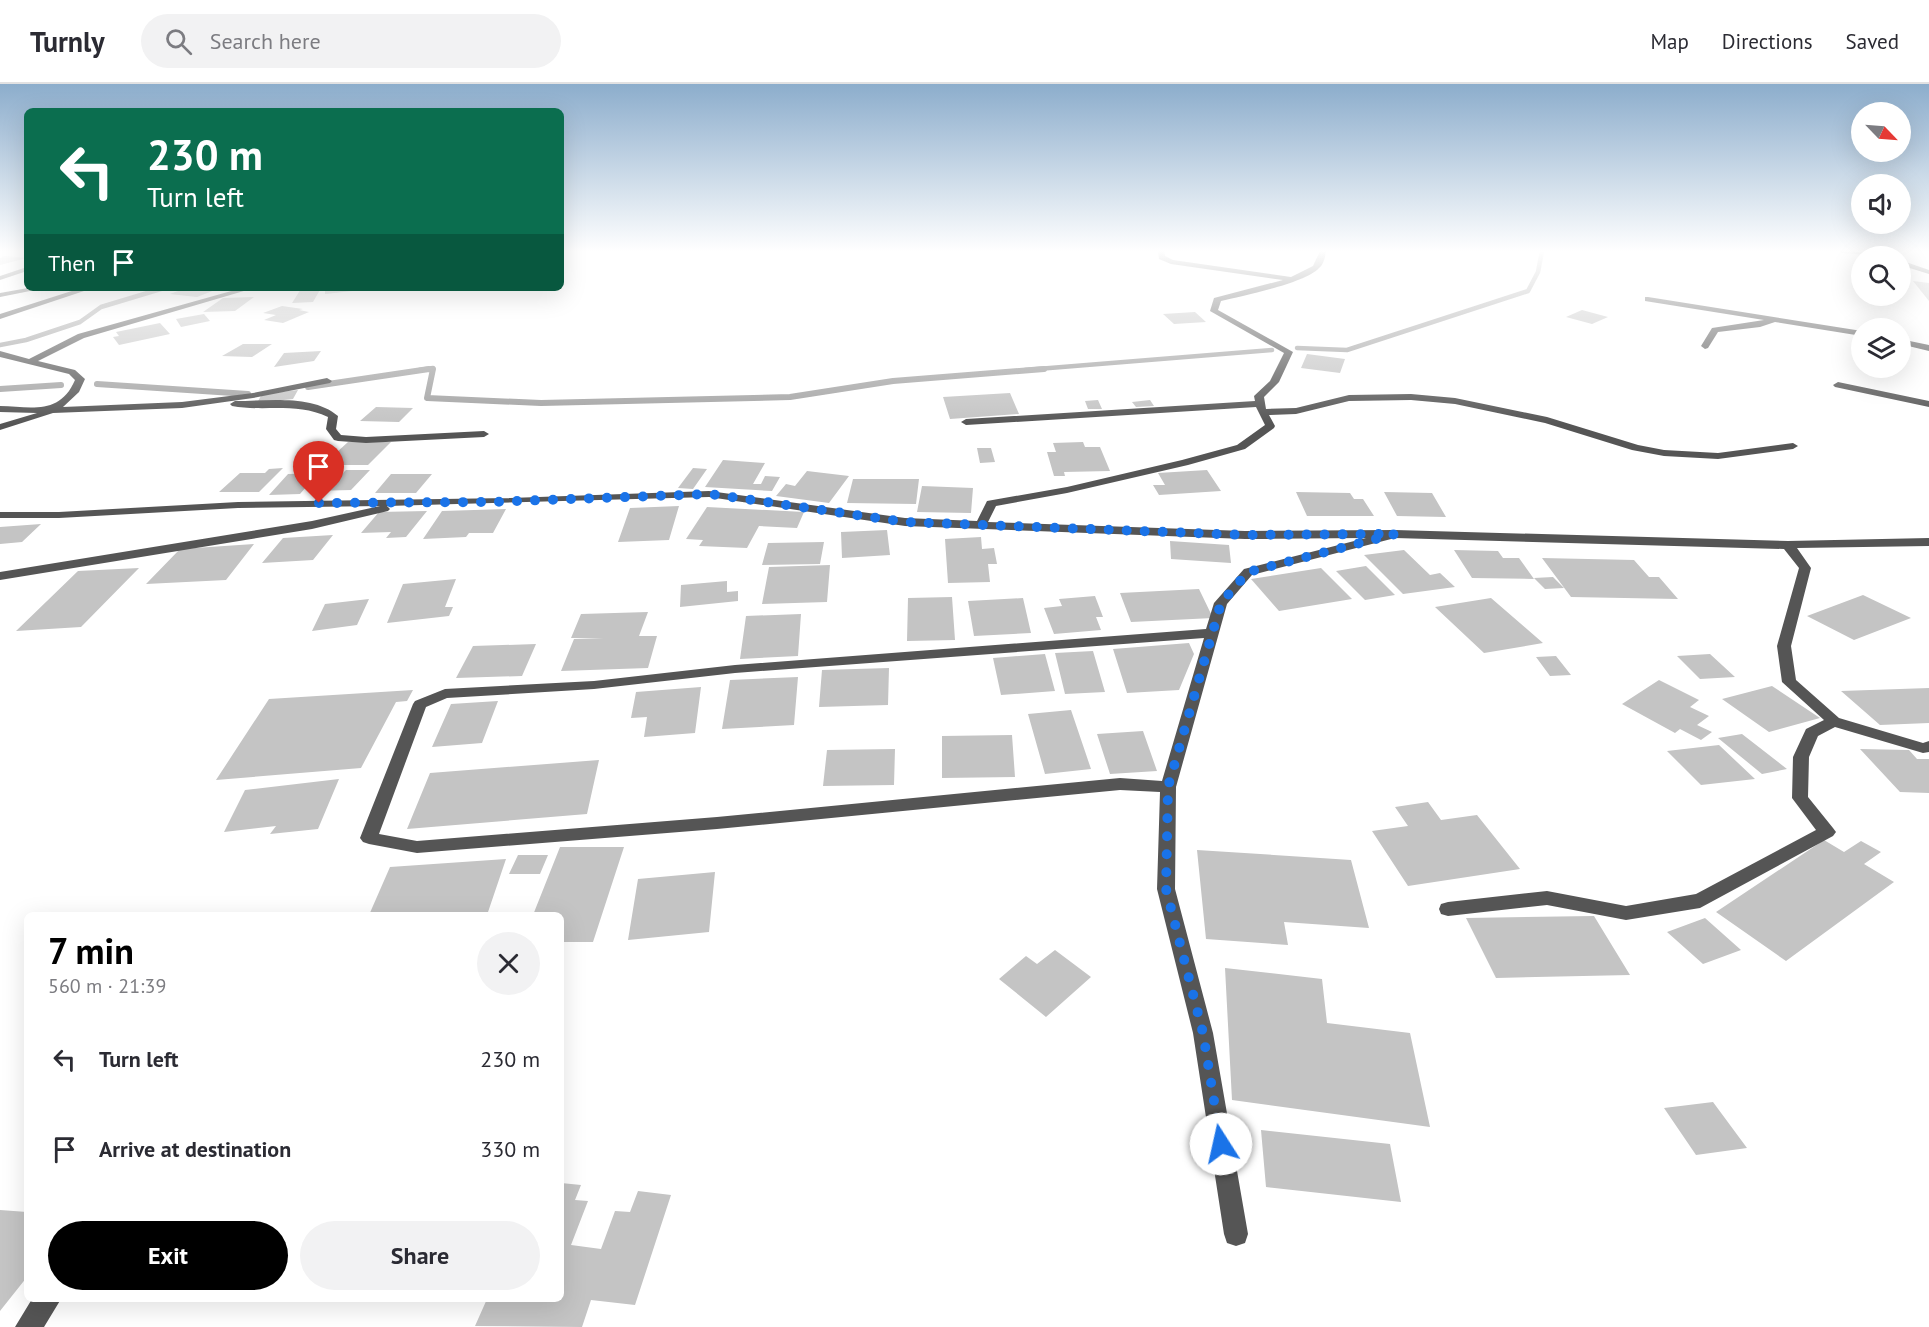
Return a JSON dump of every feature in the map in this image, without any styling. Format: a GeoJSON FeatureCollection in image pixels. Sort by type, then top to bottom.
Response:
{"type":"FeatureCollection","features":[{"type":"Feature","properties":{"kind":"street"},"geometry":{"type":"LineString","coordinates":[[0,317],[25,309]]}},
{"type":"Feature","properties":{"kind":"street"},"geometry":{"type":"LineString","coordinates":[[30,362],[81,336],[175,309]]}},
{"type":"Feature","properties":{"kind":"street"},"geometry":{"type":"LineString","coordinates":[[982,523],[991,503],[1067,490],[1242,447],[1270,426],[1259,396],[1274,382],[1289,352],[1214,311],[1215,309]]}},
{"type":"Feature","properties":{"kind":"street"},"geometry":{"type":"LineString","coordinates":[[1712,309],[1851,332]]}},
{"type":"Feature","properties":{"kind":"street"},"geometry":{"type":"LineString","coordinates":[[1705,346],[1715,330],[1760,325],[1776,319]]}},
{"type":"Feature","properties":{"kind":"street"},"geometry":{"type":"LineString","coordinates":[[1911,344],[1929,348]]}},
{"type":"Feature","properties":{"kind":"street"},"geometry":{"type":"LineString","coordinates":[[0,354],[72,372],[80,379],[78,387],[49,410],[25,421],[0,428]]}},
{"type":"Feature","properties":{"kind":"street"},"geometry":{"type":"LineString","coordinates":[[193,403],[243,397],[327,381]]}},
{"type":"Feature","properties":{"kind":"street"},"geometry":{"type":"LineString","coordinates":[[1838,386],[1929,404]]}},
{"type":"Feature","properties":{"kind":"street"},"geometry":{"type":"LineString","coordinates":[[966,422],[1262,408],[1296,411],[1349,398],[1411,397],[1455,401],[1547,420],[1636,448],[1664,453],[1718,456],[1793,446]]}},
{"type":"Feature","properties":{"kind":"street"},"geometry":{"type":"LineString","coordinates":[[0,409],[49,410],[193,403],[302,405],[320,408],[333,416],[331,429],[338,438],[366,440],[483,434]]}},
{"type":"Feature","properties":{"kind":"street"},"geometry":{"type":"LineString","coordinates":[[0,515],[59,515],[238,505],[412,503],[710,494],[905,522],[982,523],[1245,535],[1395,534],[1788,545],[1929,542]]}},
{"type":"Feature","properties":{"kind":"street"},"geometry":{"type":"LineString","coordinates":[[0,577],[312,525],[412,503]]}},
{"type":"Feature","properties":{"kind":"street"},"geometry":{"type":"LineString","coordinates":[[1236,1234],[1203,1033],[1166,889],[1168,787],[1221,603],[1248,572],[1395,534]]}},
{"type":"Feature","properties":{"kind":"street"},"geometry":{"type":"LineString","coordinates":[[1788,545],[1805,568],[1784,646],[1789,682],[1834,721],[1881,737],[1923,748],[1929,746]]}},
{"type":"Feature","properties":{"kind":"street"},"geometry":{"type":"LineString","coordinates":[[1168,787],[1120,783],[717,823],[417,847],[369,838],[420,704],[446,694],[594,685],[735,669],[1212,633]]}},
{"type":"Feature","properties":{"kind":"street"},"geometry":{"type":"LineString","coordinates":[[1448,909],[1547,898],[1626,913],[1700,901],[1827,832],[1800,798],[1802,757],[1811,733],[1834,721]]}},
{"type":"Feature","properties":{"kind":"street"},"geometry":{"type":"LineString","coordinates":[[28,1327],[46,1302]]}},
{"type":"Feature","properties":{"kind":"building"},"geometry":{"type":"Polygon","coordinates":[[[207,309],[238,309],[235,311],[203,312],[207,309]]]}},
{"type":"Feature","properties":{"kind":"building"},"geometry":{"type":"Polygon","coordinates":[[[274,309],[303,309],[299,310],[309,312],[283,323],[264,320],[276,315],[263,313],[274,309]]]}},
{"type":"Feature","properties":{"kind":"building"},"geometry":{"type":"Polygon","coordinates":[[[1582,310],[1608,317],[1592,324],[1566,317],[1582,310]]]}},
{"type":"Feature","properties":{"kind":"building"},"geometry":{"type":"Polygon","coordinates":[[[1195,312],[1206,322],[1174,324],[1163,314],[1195,312]]]}},
{"type":"Feature","properties":{"kind":"building"},"geometry":{"type":"Polygon","coordinates":[[[204,314],[210,321],[181,327],[176,319],[204,314]]]}},
{"type":"Feature","properties":{"kind":"building"},"geometry":{"type":"Polygon","coordinates":[[[160,323],[170,334],[119,345],[113,337],[119,336],[116,332],[160,323]]]}},
{"type":"Feature","properties":{"kind":"building"},"geometry":{"type":"Polygon","coordinates":[[[243,344],[272,344],[252,357],[222,356],[243,344]]]}},
{"type":"Feature","properties":{"kind":"building"},"geometry":{"type":"Polygon","coordinates":[[[321,351],[314,361],[274,367],[284,353],[321,351]]]}},
{"type":"Feature","properties":{"kind":"building"},"geometry":{"type":"Polygon","coordinates":[[[1307,354],[1345,359],[1340,373],[1301,368],[1307,354]]]}},
{"type":"Feature","properties":{"kind":"building"},"geometry":{"type":"Polygon","coordinates":[[[298,390],[293,399],[257,403],[262,394],[298,390]]]}},
{"type":"Feature","properties":{"kind":"building"},"geometry":{"type":"Polygon","coordinates":[[[1010,393],[1019,414],[950,419],[943,397],[1010,393]]]}},
{"type":"Feature","properties":{"kind":"building"},"geometry":{"type":"Polygon","coordinates":[[[1098,400],[1102,409],[1088,409],[1085,401],[1098,400]]]}},
{"type":"Feature","properties":{"kind":"building"},"geometry":{"type":"Polygon","coordinates":[[[1150,400],[1154,406],[1136,407],[1132,402],[1150,400]]]}},
{"type":"Feature","properties":{"kind":"building"},"geometry":{"type":"Polygon","coordinates":[[[376,407],[413,408],[399,422],[360,421],[376,407]]]}},
{"type":"Feature","properties":{"kind":"building"},"geometry":{"type":"Polygon","coordinates":[[[348,442],[391,442],[368,465],[323,465],[348,442]]]}},
{"type":"Feature","properties":{"kind":"building"},"geometry":{"type":"Polygon","coordinates":[[[1083,442],[1085,447],[1100,447],[1110,471],[1064,472],[1065,476],[1054,476],[1047,452],[1056,452],[1053,443],[1083,442]]]}},
{"type":"Feature","properties":{"kind":"building"},"geometry":{"type":"Polygon","coordinates":[[[977,448],[991,448],[995,462],[980,463],[977,448]]]}},
{"type":"Feature","properties":{"kind":"building"},"geometry":{"type":"Polygon","coordinates":[[[723,460],[765,463],[753,484],[761,484],[765,476],[780,477],[772,491],[705,487],[723,460]]]}},
{"type":"Feature","properties":{"kind":"building"},"geometry":{"type":"Polygon","coordinates":[[[283,468],[259,492],[219,492],[240,473],[265,473],[269,469],[283,468]]]}},
{"type":"Feature","properties":{"kind":"building"},"geometry":{"type":"Polygon","coordinates":[[[693,468],[707,469],[693,489],[678,488],[693,468]]]}},
{"type":"Feature","properties":{"kind":"building"},"geometry":{"type":"Polygon","coordinates":[[[346,470],[370,470],[351,490],[313,491],[329,474],[342,474],[346,470]]]}},
{"type":"Feature","properties":{"kind":"building"},"geometry":{"type":"Polygon","coordinates":[[[1207,470],[1221,491],[1159,495],[1153,485],[1165,485],[1158,473],[1207,470]]]}},
{"type":"Feature","properties":{"kind":"building"},"geometry":{"type":"Polygon","coordinates":[[[807,471],[849,476],[829,503],[776,496],[786,484],[795,486],[807,471]]]}},
{"type":"Feature","properties":{"kind":"building"},"geometry":{"type":"Polygon","coordinates":[[[318,473],[300,494],[269,495],[288,474],[318,473]]]}},
{"type":"Feature","properties":{"kind":"building"},"geometry":{"type":"Polygon","coordinates":[[[391,474],[432,474],[416,493],[375,493],[391,474]]]}},
{"type":"Feature","properties":{"kind":"building"},"geometry":{"type":"Polygon","coordinates":[[[853,479],[919,479],[916,504],[847,503],[853,479]]]}},
{"type":"Feature","properties":{"kind":"building"},"geometry":{"type":"Polygon","coordinates":[[[922,486],[973,488],[971,513],[917,512],[922,486]]]}},
{"type":"Feature","properties":{"kind":"building"},"geometry":{"type":"Polygon","coordinates":[[[1296,492],[1350,493],[1354,499],[1363,499],[1374,516],[1307,516],[1296,492]]]}},
{"type":"Feature","properties":{"kind":"building"},"geometry":{"type":"Polygon","coordinates":[[[1384,492],[1432,493],[1446,517],[1397,516],[1384,492]]]}},
{"type":"Feature","properties":{"kind":"building"},"geometry":{"type":"Polygon","coordinates":[[[679,506],[669,540],[618,542],[630,508],[679,506]]]}},
{"type":"Feature","properties":{"kind":"building"},"geometry":{"type":"Polygon","coordinates":[[[707,507],[804,512],[797,528],[759,526],[747,548],[699,546],[703,540],[686,539],[707,507]]]}},
{"type":"Feature","properties":{"kind":"building"},"geometry":{"type":"Polygon","coordinates":[[[506,509],[493,533],[469,533],[466,537],[423,539],[442,511],[506,509]]]}},
{"type":"Feature","properties":{"kind":"building"},"geometry":{"type":"Polygon","coordinates":[[[427,511],[406,537],[386,538],[391,532],[361,533],[379,512],[427,511]]]}},
{"type":"Feature","properties":{"kind":"building"},"geometry":{"type":"Polygon","coordinates":[[[41,524],[22,542],[0,544],[0,527],[41,524]]]}},
{"type":"Feature","properties":{"kind":"building"},"geometry":{"type":"Polygon","coordinates":[[[887,530],[890,555],[842,558],[841,532],[887,530]]]}},
{"type":"Feature","properties":{"kind":"building"},"geometry":{"type":"Polygon","coordinates":[[[333,535],[313,560],[262,563],[283,538],[333,535]]]}},
{"type":"Feature","properties":{"kind":"building"},"geometry":{"type":"Polygon","coordinates":[[[981,537],[982,549],[994,548],[997,564],[988,564],[990,582],[948,583],[945,539],[981,537]]]}},
{"type":"Feature","properties":{"kind":"building"},"geometry":{"type":"Polygon","coordinates":[[[1170,541],[1229,545],[1231,563],[1171,559],[1170,541]]]}},
{"type":"Feature","properties":{"kind":"building"},"geometry":{"type":"Polygon","coordinates":[[[824,542],[820,564],[762,565],[768,543],[824,542]]]}},
{"type":"Feature","properties":{"kind":"building"},"geometry":{"type":"Polygon","coordinates":[[[254,544],[226,580],[146,584],[180,549],[254,544]]]}},
{"type":"Feature","properties":{"kind":"building"},"geometry":{"type":"Polygon","coordinates":[[[1404,550],[1430,575],[1440,573],[1455,587],[1403,594],[1364,555],[1404,550]]]}},
{"type":"Feature","properties":{"kind":"building"},"geometry":{"type":"Polygon","coordinates":[[[1454,550],[1498,551],[1503,558],[1519,558],[1534,579],[1472,578],[1454,550]]]}},
{"type":"Feature","properties":{"kind":"building"},"geometry":{"type":"Polygon","coordinates":[[[1542,558],[1634,560],[1649,577],[1659,577],[1678,599],[1571,597],[1542,558]]]}},
{"type":"Feature","properties":{"kind":"building"},"geometry":{"type":"Polygon","coordinates":[[[830,565],[827,602],[762,604],[769,567],[830,565]]]}},
{"type":"Feature","properties":{"kind":"building"},"geometry":{"type":"Polygon","coordinates":[[[1366,566],[1395,595],[1365,600],[1336,571],[1366,566]]]}},
{"type":"Feature","properties":{"kind":"building"},"geometry":{"type":"Polygon","coordinates":[[[139,568],[81,627],[16,631],[78,571],[139,568]]]}},
{"type":"Feature","properties":{"kind":"building"},"geometry":{"type":"Polygon","coordinates":[[[1321,568],[1352,599],[1279,611],[1251,579],[1321,568]]]}},
{"type":"Feature","properties":{"kind":"building"},"geometry":{"type":"Polygon","coordinates":[[[1553,577],[1564,588],[1545,589],[1534,578],[1553,577]]]}},
{"type":"Feature","properties":{"kind":"building"},"geometry":{"type":"Polygon","coordinates":[[[456,579],[445,607],[453,607],[449,616],[387,623],[403,584],[456,579]]]}},
{"type":"Feature","properties":{"kind":"building"},"geometry":{"type":"Polygon","coordinates":[[[727,581],[727,592],[738,591],[738,601],[680,607],[681,585],[727,581]]]}},
{"type":"Feature","properties":{"kind":"building"},"geometry":{"type":"Polygon","coordinates":[[[1199,589],[1213,618],[1131,622],[1120,593],[1199,589]]]}},
{"type":"Feature","properties":{"kind":"building"},"geometry":{"type":"Polygon","coordinates":[[[1863,595],[1911,618],[1854,640],[1807,616],[1863,595]]]}},
{"type":"Feature","properties":{"kind":"building"},"geometry":{"type":"Polygon","coordinates":[[[1095,596],[1103,617],[1096,617],[1101,630],[1054,634],[1044,608],[1062,606],[1059,599],[1095,596]]]}},
{"type":"Feature","properties":{"kind":"building"},"geometry":{"type":"Polygon","coordinates":[[[952,597],[955,640],[907,641],[908,598],[952,597]]]}},
{"type":"Feature","properties":{"kind":"building"},"geometry":{"type":"Polygon","coordinates":[[[1023,598],[1031,633],[974,636],[968,601],[1023,598]]]}},
{"type":"Feature","properties":{"kind":"building"},"geometry":{"type":"Polygon","coordinates":[[[1491,598],[1543,643],[1484,653],[1435,607],[1491,598]]]}},
{"type":"Feature","properties":{"kind":"building"},"geometry":{"type":"Polygon","coordinates":[[[369,599],[357,625],[312,631],[325,604],[369,599]]]}},
{"type":"Feature","properties":{"kind":"building"},"geometry":{"type":"Polygon","coordinates":[[[648,612],[639,636],[657,636],[648,668],[561,671],[574,639],[604,638],[571,638],[581,614],[648,612]]]}},
{"type":"Feature","properties":{"kind":"building"},"geometry":{"type":"Polygon","coordinates":[[[801,614],[798,656],[740,659],[746,616],[801,614]]]}},
{"type":"Feature","properties":{"kind":"building"},"geometry":{"type":"Polygon","coordinates":[[[1189,643],[1194,654],[1179,690],[1127,693],[1113,649],[1189,643]]]}},
{"type":"Feature","properties":{"kind":"building"},"geometry":{"type":"Polygon","coordinates":[[[536,644],[522,676],[456,678],[473,646],[536,644]]]}},
{"type":"Feature","properties":{"kind":"building"},"geometry":{"type":"Polygon","coordinates":[[[1093,651],[1105,692],[1065,694],[1055,653],[1093,651]]]}},
{"type":"Feature","properties":{"kind":"building"},"geometry":{"type":"Polygon","coordinates":[[[1045,654],[1055,691],[1001,695],[993,658],[1045,654]]]}},
{"type":"Feature","properties":{"kind":"building"},"geometry":{"type":"Polygon","coordinates":[[[1710,654],[1735,677],[1700,679],[1677,656],[1710,654]]]}},
{"type":"Feature","properties":{"kind":"building"},"geometry":{"type":"Polygon","coordinates":[[[1556,656],[1571,675],[1550,676],[1536,657],[1556,656]]]}},
{"type":"Feature","properties":{"kind":"building"},"geometry":{"type":"Polygon","coordinates":[[[889,668],[888,705],[819,707],[822,670],[889,668]]]}},
{"type":"Feature","properties":{"kind":"building"},"geometry":{"type":"Polygon","coordinates":[[[798,677],[794,725],[722,729],[730,680],[798,677]]]}},
{"type":"Feature","properties":{"kind":"building"},"geometry":{"type":"Polygon","coordinates":[[[1659,680],[1699,700],[1690,707],[1709,716],[1697,725],[1712,732],[1701,740],[1680,729],[1675,733],[1622,704],[1659,680]]]}},
{"type":"Feature","properties":{"kind":"building"},"geometry":{"type":"Polygon","coordinates":[[[1772,686],[1820,718],[1769,732],[1722,699],[1772,686]]]}},
{"type":"Feature","properties":{"kind":"building"},"geometry":{"type":"Polygon","coordinates":[[[701,687],[695,733],[644,737],[647,717],[631,718],[636,692],[701,687]]]}},
{"type":"Feature","properties":{"kind":"building"},"geometry":{"type":"Polygon","coordinates":[[[1929,688],[1929,723],[1880,725],[1841,691],[1929,688]]]}},
{"type":"Feature","properties":{"kind":"building"},"geometry":{"type":"Polygon","coordinates":[[[413,690],[407,701],[396,702],[361,768],[216,780],[269,699],[413,690]]]}},
{"type":"Feature","properties":{"kind":"building"},"geometry":{"type":"Polygon","coordinates":[[[498,701],[482,743],[432,747],[451,704],[498,701]]]}},
{"type":"Feature","properties":{"kind":"building"},"geometry":{"type":"Polygon","coordinates":[[[1071,710],[1091,769],[1045,774],[1028,714],[1071,710]]]}},
{"type":"Feature","properties":{"kind":"building"},"geometry":{"type":"Polygon","coordinates":[[[1143,731],[1157,771],[1110,774],[1097,734],[1143,731]]]}},
{"type":"Feature","properties":{"kind":"building"},"geometry":{"type":"Polygon","coordinates":[[[1742,734],[1787,769],[1762,774],[1718,738],[1742,734]]]}},
{"type":"Feature","properties":{"kind":"building"},"geometry":{"type":"Polygon","coordinates":[[[1012,735],[1015,777],[942,778],[942,736],[1012,735]]]}},
{"type":"Feature","properties":{"kind":"building"},"geometry":{"type":"Polygon","coordinates":[[[1719,745],[1755,779],[1701,785],[1667,751],[1719,745]]]}},
{"type":"Feature","properties":{"kind":"building"},"geometry":{"type":"Polygon","coordinates":[[[895,749],[894,785],[823,786],[827,750],[895,749]]]}},
{"type":"Feature","properties":{"kind":"building"},"geometry":{"type":"Polygon","coordinates":[[[1860,749],[1909,750],[1917,759],[1929,759],[1929,793],[1900,792],[1860,749]]]}},
{"type":"Feature","properties":{"kind":"building"},"geometry":{"type":"Polygon","coordinates":[[[599,760],[587,814],[407,829],[430,773],[599,760]]]}},
{"type":"Feature","properties":{"kind":"building"},"geometry":{"type":"Polygon","coordinates":[[[339,779],[318,829],[270,834],[276,826],[224,832],[245,790],[339,779]]]}},
{"type":"Feature","properties":{"kind":"building"},"geometry":{"type":"Polygon","coordinates":[[[1428,802],[1441,820],[1477,815],[1520,869],[1408,886],[1372,831],[1408,826],[1395,807],[1428,802]]]}},
{"type":"Feature","properties":{"kind":"building"},"geometry":{"type":"Polygon","coordinates":[[[1824,840],[1844,852],[1861,841],[1881,852],[1864,864],[1894,882],[1786,961],[1716,912],[1824,840]]]}},
{"type":"Feature","properties":{"kind":"building"},"geometry":{"type":"Polygon","coordinates":[[[560,847],[624,847],[593,942],[564,942],[564,912],[534,912],[560,847]]]}},
{"type":"Feature","properties":{"kind":"building"},"geometry":{"type":"Polygon","coordinates":[[[1197,850],[1351,860],[1369,928],[1284,922],[1288,945],[1206,939],[1197,850]]]}},
{"type":"Feature","properties":{"kind":"building"},"geometry":{"type":"Polygon","coordinates":[[[518,855],[548,855],[540,874],[509,874],[518,855]]]}},
{"type":"Feature","properties":{"kind":"building"},"geometry":{"type":"Polygon","coordinates":[[[506,859],[488,912],[370,912],[390,867],[506,859]]]}},
{"type":"Feature","properties":{"kind":"building"},"geometry":{"type":"Polygon","coordinates":[[[715,872],[709,932],[628,940],[638,879],[715,872]]]}},
{"type":"Feature","properties":{"kind":"building"},"geometry":{"type":"Polygon","coordinates":[[[1594,916],[1630,975],[1496,978],[1466,918],[1594,916]]]}},
{"type":"Feature","properties":{"kind":"building"},"geometry":{"type":"Polygon","coordinates":[[[1705,918],[1741,950],[1703,964],[1667,932],[1705,918]]]}},
{"type":"Feature","properties":{"kind":"building"},"geometry":{"type":"Polygon","coordinates":[[[1055,950],[1091,977],[1046,1017],[999,979],[1026,956],[1037,964],[1055,950]]]}},
{"type":"Feature","properties":{"kind":"building"},"geometry":{"type":"Polygon","coordinates":[[[1225,968],[1322,979],[1327,1023],[1410,1033],[1430,1127],[1232,1100],[1225,968]]]}},
{"type":"Feature","properties":{"kind":"building"},"geometry":{"type":"Polygon","coordinates":[[[1713,1102],[1747,1148],[1696,1155],[1664,1108],[1713,1102]]]}},
{"type":"Feature","properties":{"kind":"building"},"geometry":{"type":"Polygon","coordinates":[[[1261,1130],[1390,1144],[1401,1202],[1266,1187],[1261,1130]]]}},
{"type":"Feature","properties":{"kind":"building"},"geometry":{"type":"Polygon","coordinates":[[[564,1183],[581,1185],[575,1200],[588,1201],[571,1245],[601,1249],[615,1211],[630,1212],[638,1191],[671,1195],[635,1305],[591,1300],[582,1327],[475,1326],[486,1302],[564,1302],[564,1183]]]}},
{"type":"Feature","properties":{"kind":"building"},"geometry":{"type":"Polygon","coordinates":[[[0,1210],[24,1212],[24,1281],[0,1311],[0,1210]]]}},
{"type":"Feature","properties":{"kind":"waterway"},"geometry":{"type":"LineString","coordinates":[[0,345],[26,340],[80,322],[98,309]]}},
{"type":"Feature","properties":{"kind":"waterway"},"geometry":{"type":"LineString","coordinates":[[1297,348],[1347,350],[1473,309]]}},
{"type":"Feature","properties":{"kind":"waterway"},"geometry":{"type":"LineString","coordinates":[[1025,370],[1272,350]]}},
{"type":"Feature","properties":{"kind":"waterway"},"geometry":{"type":"LineString","coordinates":[[308,387],[429,369]]}},
{"type":"Feature","properties":{"kind":"waterway"},"geometry":{"type":"LineString","coordinates":[[419,370],[433,369]]}},
{"type":"Feature","properties":{"kind":"waterway"},"geometry":{"type":"LineString","coordinates":[[433,369],[427,398],[541,403],[790,397],[893,381],[1044,369]]}},
{"type":"Feature","properties":{"kind":"waterway"},"geometry":{"type":"LineString","coordinates":[[97,384],[248,394]]}},
{"type":"Feature","properties":{"kind":"waterway"},"geometry":{"type":"LineString","coordinates":[[0,389],[61,385]]}},
{"type":"Feature","properties":{"kind":"route"},"geometry":{"type":"LineString","coordinates":[[319,503],[490,502],[710,494],[905,522],[982,523],[1245,535],[1395,534],[1248,572],[1221,603],[1168,787],[1166,889],[1203,1033],[1221,1144]]}}]}
